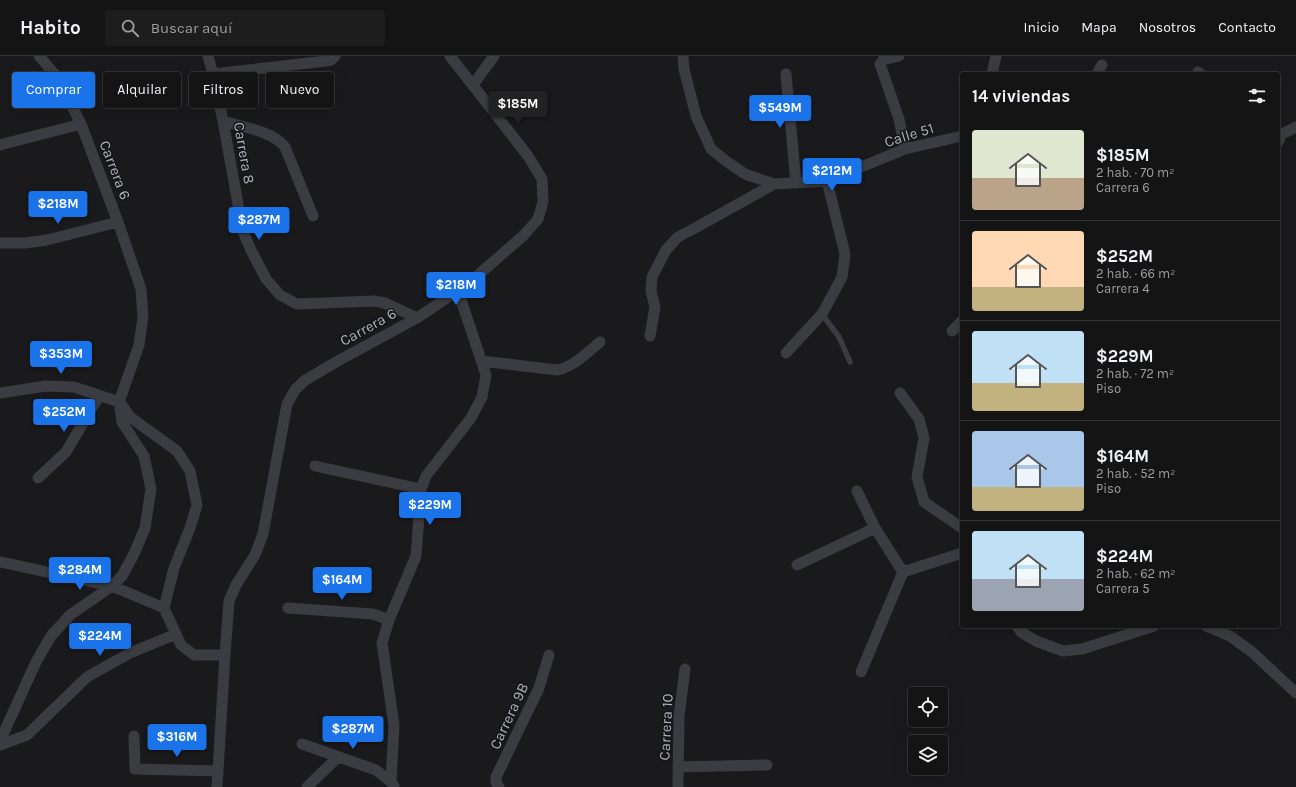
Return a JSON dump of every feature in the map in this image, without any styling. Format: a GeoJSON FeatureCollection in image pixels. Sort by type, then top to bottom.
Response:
{"type":"FeatureCollection","features":[{"type":"Feature","properties":{"kind":"street","name":"Carrera 6"},"geometry":{"type":"LineString","coordinates":[[39,56],[58,78],[81,124],[118,222],[140,289],[143,317],[139,344],[119,402]]}},
{"type":"Feature","properties":{"kind":"street","name":"Carrera 8"},"geometry":{"type":"LineString","coordinates":[[208,56],[212,72]]}},
{"type":"Feature","properties":{"kind":"street"},"geometry":{"type":"LineString","coordinates":[[230,72],[326,61],[331,60],[335,56]]}},
{"type":"Feature","properties":{"kind":"street","name":"Carrera 6"},"geometry":{"type":"LineString","coordinates":[[217,787],[229,601],[236,585],[255,555],[263,534],[287,404],[295,390],[304,381],[417,318],[469,283],[524,235],[538,219],[543,202],[542,179],[528,156],[450,56]]}},
{"type":"Feature","properties":{"kind":"street"},"geometry":{"type":"LineString","coordinates":[[473,85],[494,56]]}},
{"type":"Feature","properties":{"kind":"street","name":"Calle 51"},"geometry":{"type":"LineString","coordinates":[[683,56],[684,69],[696,116],[712,149],[745,174],[774,184],[827,181],[905,149],[960,135]]}},
{"type":"Feature","properties":{"kind":"street"},"geometry":{"type":"LineString","coordinates":[[899,56],[883,60],[880,64],[899,119],[905,149]]}},
{"type":"Feature","properties":{"kind":"street"},"geometry":{"type":"LineString","coordinates":[[992,72],[996,56]]}},
{"type":"Feature","properties":{"kind":"street"},"geometry":{"type":"LineString","coordinates":[[786,74],[796,183]]}},
{"type":"Feature","properties":{"kind":"street","name":"Carrera 8"},"geometry":{"type":"LineString","coordinates":[[220,108],[243,232],[266,280],[280,295],[297,304],[374,301],[385,303],[417,318]]}},
{"type":"Feature","properties":{"kind":"street"},"geometry":{"type":"LineString","coordinates":[[223,121],[272,136],[280,141],[285,147],[313,216]]}},
{"type":"Feature","properties":{"kind":"street"},"geometry":{"type":"LineString","coordinates":[[0,145],[81,124]]}},
{"type":"Feature","properties":{"kind":"street"},"geometry":{"type":"LineString","coordinates":[[1280,135],[1296,127]]}},
{"type":"Feature","properties":{"kind":"street"},"geometry":{"type":"LineString","coordinates":[[786,353],[822,314],[842,277],[846,254],[827,181]]}},
{"type":"Feature","properties":{"kind":"street"},"geometry":{"type":"LineString","coordinates":[[650,336],[655,307],[651,290],[652,277],[666,250],[678,237],[697,228],[774,184]]}},
{"type":"Feature","properties":{"kind":"street"},"geometry":{"type":"LineString","coordinates":[[0,243],[24,243],[47,240],[118,222]]}},
{"type":"Feature","properties":{"kind":"street"},"geometry":{"type":"LineString","coordinates":[[393,784],[394,725],[382,643],[389,620],[416,556],[421,489],[426,476],[470,418],[482,397],[486,375],[458,291]]}},
{"type":"Feature","properties":{"kind":"street"},"geometry":{"type":"LineString","coordinates":[[952,331],[960,323]]}},
{"type":"Feature","properties":{"kind":"street"},"geometry":{"type":"LineString","coordinates":[[482,361],[557,370],[564,369],[600,342]]}},
{"type":"Feature","properties":{"kind":"street"},"geometry":{"type":"LineString","coordinates":[[0,393],[46,386],[74,388],[119,402],[130,417],[177,451],[190,471],[197,505],[190,528],[174,568],[164,608],[181,645],[194,655],[225,655]]}},
{"type":"Feature","properties":{"kind":"street"},"geometry":{"type":"LineString","coordinates":[[900,393],[919,419],[924,438],[917,477],[924,502],[960,527]]}},
{"type":"Feature","properties":{"kind":"street"},"geometry":{"type":"LineString","coordinates":[[38,478],[66,452],[99,396]]}},
{"type":"Feature","properties":{"kind":"street"},"geometry":{"type":"LineString","coordinates":[[0,741],[36,662],[51,636],[70,615],[112,586],[122,576],[134,554],[145,528],[152,489],[144,456],[122,422],[119,402]]}},
{"type":"Feature","properties":{"kind":"street"},"geometry":{"type":"LineString","coordinates":[[315,466],[421,489]]}},
{"type":"Feature","properties":{"kind":"street"},"geometry":{"type":"LineString","coordinates":[[857,491],[875,528],[903,572]]}},
{"type":"Feature","properties":{"kind":"street"},"geometry":{"type":"LineString","coordinates":[[797,565],[875,528]]}},
{"type":"Feature","properties":{"kind":"street"},"geometry":{"type":"LineString","coordinates":[[861,672],[903,572],[960,554]]}},
{"type":"Feature","properties":{"kind":"street"},"geometry":{"type":"LineString","coordinates":[[0,562],[112,586],[164,608]]}},
{"type":"Feature","properties":{"kind":"street"},"geometry":{"type":"LineString","coordinates":[[288,608],[373,614],[389,620]]}},
{"type":"Feature","properties":{"kind":"street"},"geometry":{"type":"LineString","coordinates":[[1018,628],[1021,632],[1036,641],[1063,651],[1082,650],[1148,628]]}},
{"type":"Feature","properties":{"kind":"street"},"geometry":{"type":"LineString","coordinates":[[1211,628],[1230,636],[1252,652],[1296,693]]}},
{"type":"Feature","properties":{"kind":"street"},"geometry":{"type":"LineString","coordinates":[[0,745],[27,735],[49,716],[87,677],[130,653],[176,634]]}},
{"type":"Feature","properties":{"kind":"street","name":"Carrera 9B"},"geometry":{"type":"LineString","coordinates":[[499,787],[496,782],[496,776],[539,688],[549,655]]}},
{"type":"Feature","properties":{"kind":"street","name":"Carrera 10"},"geometry":{"type":"LineString","coordinates":[[678,787],[679,716],[685,669]]}},
{"type":"Feature","properties":{"kind":"street"},"geometry":{"type":"LineString","coordinates":[[134,736],[135,769],[218,771]]}},
{"type":"Feature","properties":{"kind":"street"},"geometry":{"type":"LineString","coordinates":[[302,744],[376,770],[393,784]]}},
{"type":"Feature","properties":{"kind":"street"},"geometry":{"type":"LineString","coordinates":[[307,787],[338,757]]}},
{"type":"Feature","properties":{"kind":"street"},"geometry":{"type":"LineString","coordinates":[[678,767],[767,765]]}},
{"type":"Feature","properties":{"kind":"lane"},"geometry":{"type":"LineString","coordinates":[[822,314],[839,337],[850,362]]}}]}
